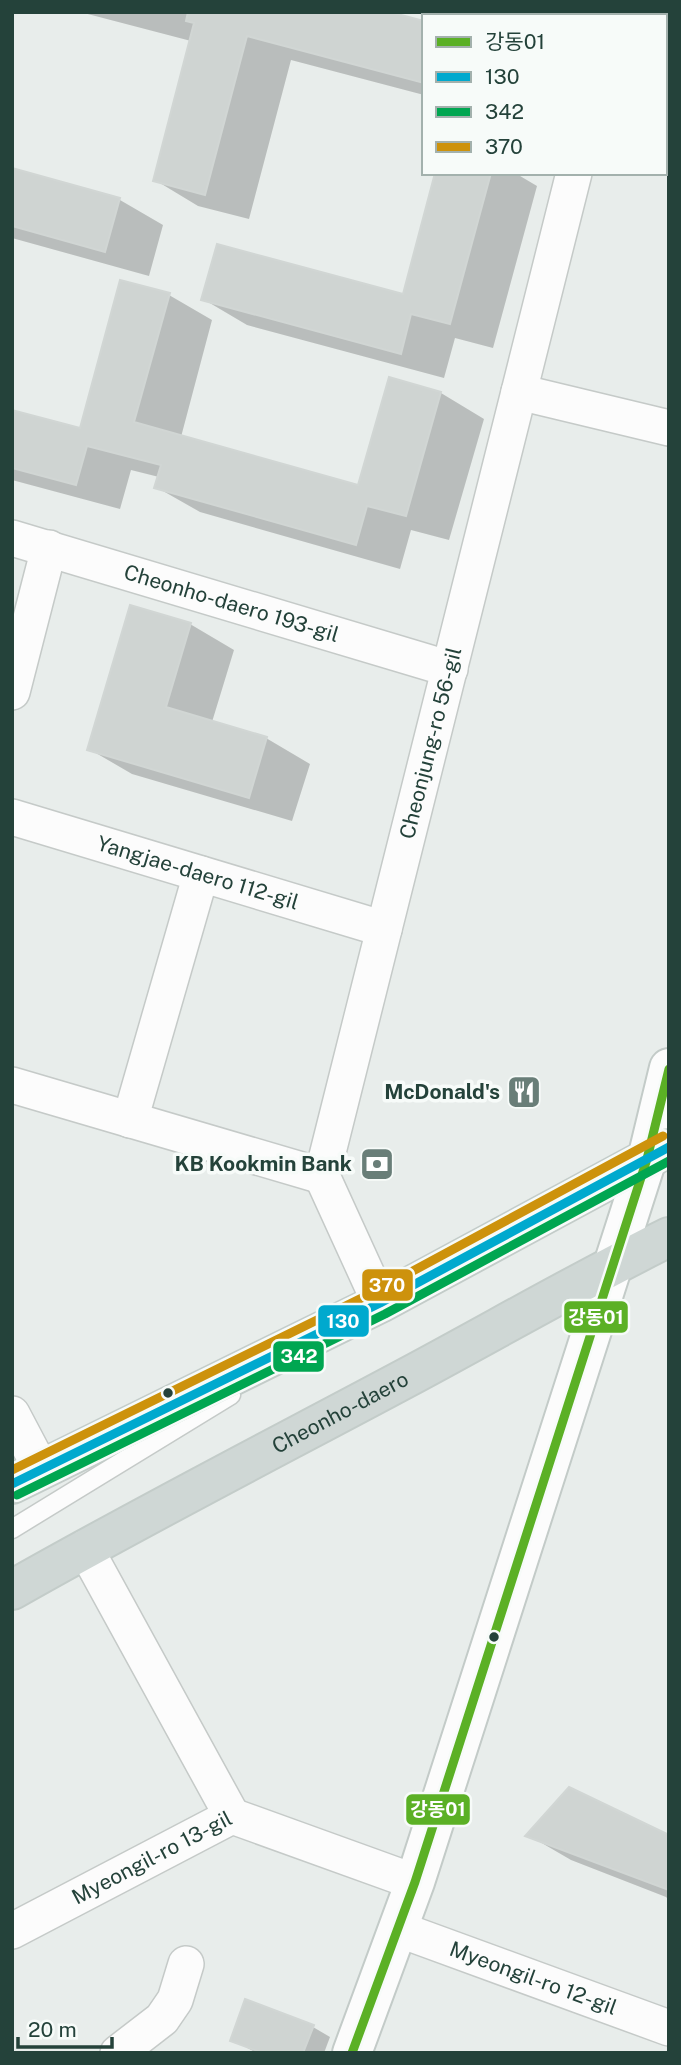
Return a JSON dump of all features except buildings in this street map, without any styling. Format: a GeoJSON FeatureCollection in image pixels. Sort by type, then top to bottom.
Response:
{"type":"FeatureCollection","features":[{"type":"Feature","properties":{"kind":"main road"},"geometry":{"type":"LineString","coordinates":[[27,1476],[380,1303],[658,1153]]}},
{"type":"Feature","properties":{"kind":"main road","name":"Cheonho-daero"},"geometry":{"type":"LineString","coordinates":[[12,1590],[85,1548],[669,1237]]}},
{"type":"Feature","properties":{"kind":"street","name":"Cheonjung-ro 56-gil"},"geometry":{"type":"LineString","coordinates":[[321,1176],[573,175]]}},
{"type":"Feature","properties":{"kind":"street"},"geometry":{"type":"LineString","coordinates":[[519,392],[669,428]]}},
{"type":"Feature","properties":{"kind":"street","name":"Cheonho-daero 193-gil"},"geometry":{"type":"LineString","coordinates":[[12,538],[450,668]]}},
{"type":"Feature","properties":{"kind":"street"},"geometry":{"type":"LineString","coordinates":[[12,692],[48,548]]}},
{"type":"Feature","properties":{"kind":"street","name":"Yangjae-daero 112-gil"},"geometry":{"type":"LineString","coordinates":[[12,817],[384,929]]}},
{"type":"Feature","properties":{"kind":"street"},"geometry":{"type":"LineString","coordinates":[[130,1120],[201,874]]}},
{"type":"Feature","properties":{"kind":"street"},"geometry":{"type":"LineString","coordinates":[[352,2053],[415,1882],[613,1265],[658,1153],[669,1068]]}},
{"type":"Feature","properties":{"kind":"street"},"geometry":{"type":"LineString","coordinates":[[12,1085],[321,1176],[380,1303]]}},
{"type":"Feature","properties":{"kind":"street"},"geometry":{"type":"LineString","coordinates":[[12,1414],[27,1476]]}},
{"type":"Feature","properties":{"kind":"street"},"geometry":{"type":"LineString","coordinates":[[85,1548],[232,1816]]}},
{"type":"Feature","properties":{"kind":"street","name":"Myeongil-ro 13-gil"},"geometry":{"type":"LineString","coordinates":[[12,1931],[232,1816],[415,1882]]}},
{"type":"Feature","properties":{"kind":"street","name":"Myeongil-ro 12-gil"},"geometry":{"type":"LineString","coordinates":[[398,1929],[669,2028]]}},
{"type":"Feature","properties":{"kind":"street"},"geometry":{"type":"LineString","coordinates":[[118,2053],[162,2019],[175,2000],[187,1964]]}},
{"type":"Feature","properties":{"kind":"lane"},"geometry":{"type":"LineString","coordinates":[[12,1529],[380,1303]]}},
{"type":"Feature","properties":{"kind":"transit line","name":"강동01"},"geometry":{"type":"LineString","coordinates":[[352,2053],[415,1882],[647,1159],[669,1069]]}},
{"type":"Feature","properties":{"kind":"transit line","name":"370"},"geometry":{"type":"LineString","coordinates":[[12,1470],[374,1292],[663,1136]]}},
{"type":"Feature","properties":{"kind":"transit line","name":"130"},"geometry":{"type":"LineString","coordinates":[[12,1484],[380,1303],[669,1147]]}},
{"type":"Feature","properties":{"kind":"transit line","name":"342"},"geometry":{"type":"LineString","coordinates":[[17,1495],[385,1314],[669,1161]]}},
{"type":"Feature","properties":{"kind":"place","name":"McDonald's"},"geometry":{"type":"Point","coordinates":[524,1092]}},
{"type":"Feature","properties":{"kind":"place","name":"KB Kookmin Bank"},"geometry":{"type":"Point","coordinates":[377,1164]}}]}
